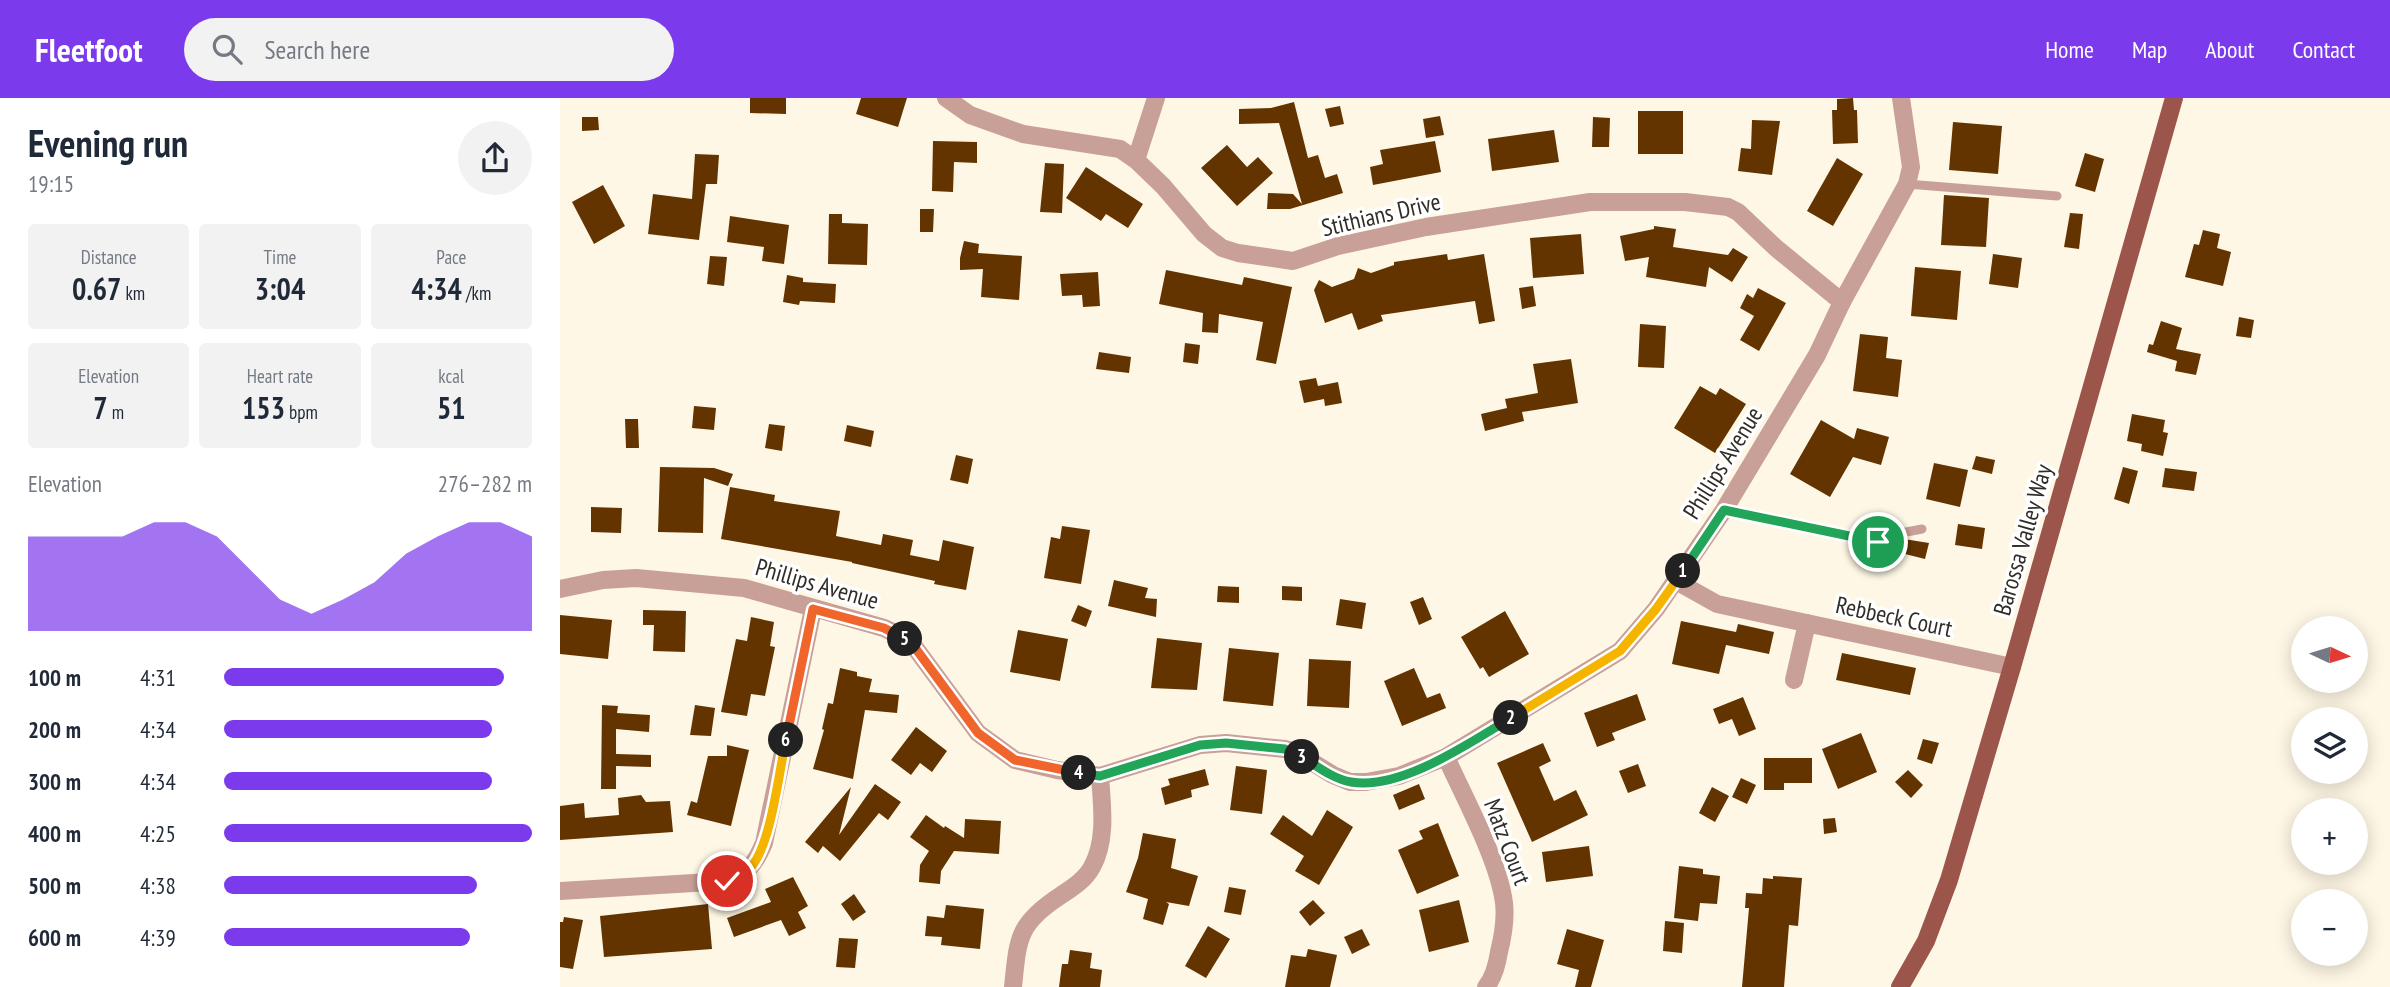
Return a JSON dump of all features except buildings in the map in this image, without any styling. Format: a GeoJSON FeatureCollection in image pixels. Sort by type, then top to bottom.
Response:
{"type":"FeatureCollection","features":[{"type":"Feature","properties":{"kind":"main road","name":"Barossa Valley Way"},"geometry":{"type":"LineString","coordinates":[[1900,987],[1926,941],[1949,880],[2174,98]]}},
{"type":"Feature","properties":{"kind":"street","name":"Stithians Drive"},"geometry":{"type":"LineString","coordinates":[[946,98],[970,114],[1035,137],[1120,149],[1163,186],[1204,234],[1222,248],[1238,253],[1293,261],[1338,246],[1426,227],[1590,202],[1704,203],[1728,206],[1738,212],[1776,248],[1842,302]]}},
{"type":"Feature","properties":{"kind":"street"},"geometry":{"type":"LineString","coordinates":[[1136,160],[1156,98]]}},
{"type":"Feature","properties":{"kind":"street","name":"Phillips Avenue"},"geometry":{"type":"LineString","coordinates":[[560,589],[603,580],[649,579],[744,588],[884,628],[903,637],[916,649],[978,733],[1015,760],[1057,770],[1100,776],[1200,745],[1226,743],[1285,749],[1350,782],[1399,776],[1446,757],[1620,651],[1656,609],[1724,510],[1817,355],[1842,302],[1907,184],[1911,167],[1900,98]]}},
{"type":"Feature","properties":{"kind":"street","name":"Rebbeck Court"},"geometry":{"type":"LineString","coordinates":[[1676,581],[1717,604],[2012,667]]}},
{"type":"Feature","properties":{"kind":"street"},"geometry":{"type":"LineString","coordinates":[[560,891],[727,881],[750,869],[764,843],[813,609]]}},
{"type":"Feature","properties":{"kind":"street","name":"Rebbeck Court"},"geometry":{"type":"LineString","coordinates":[[1794,680],[1807,623]]}},
{"type":"Feature","properties":{"kind":"street","name":"Matz Court"},"geometry":{"type":"LineString","coordinates":[[1446,757],[1481,834],[1500,883],[1504,902],[1503,935],[1494,974],[1486,987]]}},
{"type":"Feature","properties":{"kind":"street"},"geometry":{"type":"LineString","coordinates":[[1013,987],[1023,929],[1040,909],[1071,889],[1092,867],[1102,832],[1100,776]]}},
{"type":"Feature","properties":{"kind":"lane"},"geometry":{"type":"LineString","coordinates":[[1907,184],[2057,196]]}},
{"type":"Feature","properties":{"kind":"lane"},"geometry":{"type":"LineString","coordinates":[[1724,510],[1878,542],[1901,533],[1922,529]]}},
{"type":"Feature","properties":{"kind":"route"},"geometry":{"type":"LineString","coordinates":[[727,881],[750,869],[764,843],[813,609],[884,628],[903,637],[916,649],[978,733],[1015,760],[1100,776],[1200,745],[1226,743],[1285,749],[1350,782],[1366,782],[1399,776],[1446,757],[1620,651],[1656,609],[1724,510],[1878,542]]}}]}
